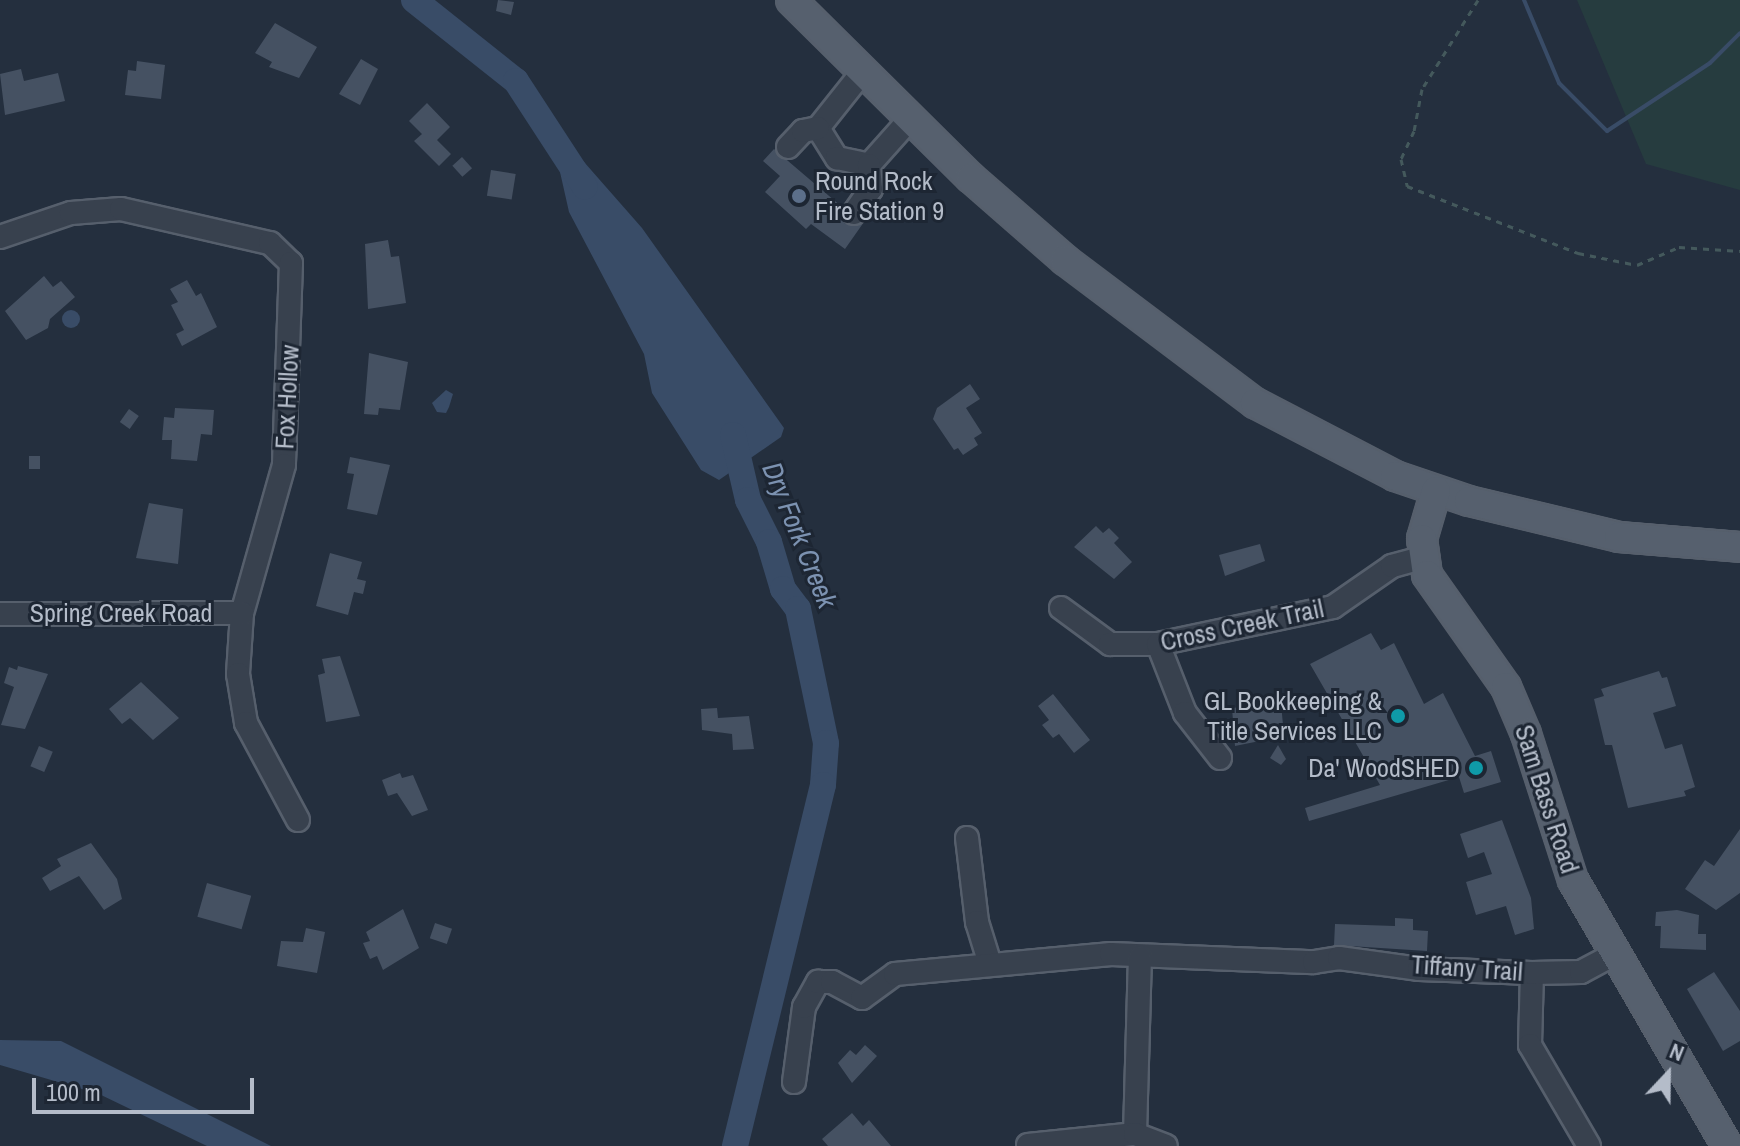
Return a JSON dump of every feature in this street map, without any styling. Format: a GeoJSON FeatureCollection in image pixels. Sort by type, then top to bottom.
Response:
{"type":"FeatureCollection","features":[{"type":"Feature","properties":{"kind":"main road"},"geometry":{"type":"LineString","coordinates":[[791,0],[861,74],[1065,260],[1214,376],[1331,445],[1436,491],[1594,533],[1740,547]]}},
{"type":"Feature","properties":{"kind":"main road"},"geometry":{"type":"LineString","coordinates":[[1421,558],[1436,491]]}},
{"type":"Feature","properties":{"kind":"main road","name":"Sam Bass Road"},"geometry":{"type":"LineString","coordinates":[[1421,558],[1437,591],[1506,687],[1573,880],[1727,1146]]}},
{"type":"Feature","properties":{"kind":"street"},"geometry":{"type":"LineString","coordinates":[[788,147],[803,131],[818,128],[861,74]]}},
{"type":"Feature","properties":{"kind":"street"},"geometry":{"type":"LineString","coordinates":[[854,213],[871,189],[869,165],[910,119]]}},
{"type":"Feature","properties":{"kind":"street"},"geometry":{"type":"LineString","coordinates":[[818,128],[837,158],[869,165]]}},
{"type":"Feature","properties":{"kind":"street","name":"Fox Hollow"},"geometry":{"type":"LineString","coordinates":[[0,237],[71,213],[121,209],[270,243],[291,263],[284,465],[242,613],[238,674],[246,723],[298,820]]}},
{"type":"Feature","properties":{"kind":"street","name":"Cross Creek Trail"},"geometry":{"type":"LineString","coordinates":[[1061,608],[1110,644],[1158,644],[1333,607],[1392,566],[1421,558]]}},
{"type":"Feature","properties":{"kind":"street","name":"Spring Creek Road"},"geometry":{"type":"LineString","coordinates":[[0,614],[242,613]]}},
{"type":"Feature","properties":{"kind":"street"},"geometry":{"type":"LineString","coordinates":[[1158,644],[1185,713],[1220,758]]}},
{"type":"Feature","properties":{"kind":"street"},"geometry":{"type":"LineString","coordinates":[[967,838],[977,922],[990,964]]}},
{"type":"Feature","properties":{"kind":"street","name":"Tiffany Trail"},"geometry":{"type":"LineString","coordinates":[[794,1082],[804,1007],[818,982],[832,982],[862,998],[895,974],[990,964],[1140,957],[1314,962],[1339,958],[1395,962],[1419,969],[1532,973],[1581,972],[1615,954]]}},
{"type":"Feature","properties":{"kind":"street"},"geometry":{"type":"LineString","coordinates":[[1135,1134],[1140,957]]}},
{"type":"Feature","properties":{"kind":"street"},"geometry":{"type":"LineString","coordinates":[[1532,973],[1530,1045],[1589,1146]]}},
{"type":"Feature","properties":{"kind":"street"},"geometry":{"type":"LineString","coordinates":[[1028,1145],[1135,1134],[1166,1146]]}},
{"type":"Feature","properties":{"kind":"path"},"geometry":{"type":"LineString","coordinates":[[1478,0],[1422,89],[1414,131],[1401,159],[1407,186],[1578,253],[1637,265],[1679,247],[1740,251]]}},
{"type":"Feature","properties":{"kind":"green space"},"geometry":{"type":"Polygon","coordinates":[[[1577,0],[1740,0],[1740,190],[1646,164],[1577,0]]]}},
{"type":"Feature","properties":{"kind":"water"},"geometry":{"type":"Polygon","coordinates":[[[570,146],[642,228],[784,428],[781,437],[719,480],[701,470],[652,393],[644,354],[569,212],[560,172],[570,146]]]}},
{"type":"Feature","properties":{"kind":"water"},"geometry":{"type":"Polygon","coordinates":[[[71,310],[80,319],[71,328],[62,319],[71,310]]]}},
{"type":"Feature","properties":{"kind":"water"},"geometry":{"type":"Polygon","coordinates":[[[446,390],[453,394],[449,407],[446,413],[437,412],[432,403],[446,390]]]}},
{"type":"Feature","properties":{"kind":"water"},"geometry":{"type":"Polygon","coordinates":[[[0,1040],[61,1041],[271,1146],[207,1146],[99,1094],[0,1065],[0,1040]]]}},
{"type":"Feature","properties":{"kind":"building"},"geometry":{"type":"Polygon","coordinates":[[[498,0],[514,2],[511,15],[496,11],[498,0]]]}},
{"type":"Feature","properties":{"kind":"building"},"geometry":{"type":"Polygon","coordinates":[[[275,23],[317,47],[299,78],[269,67],[272,62],[255,53],[275,23]]]}},
{"type":"Feature","properties":{"kind":"building"},"geometry":{"type":"Polygon","coordinates":[[[361,59],[378,69],[360,105],[339,94],[361,59]]]}},
{"type":"Feature","properties":{"kind":"building"},"geometry":{"type":"Polygon","coordinates":[[[137,61],[165,65],[161,99],[125,95],[128,70],[136,71],[137,61]]]}},
{"type":"Feature","properties":{"kind":"building"},"geometry":{"type":"Polygon","coordinates":[[[21,69],[24,81],[58,73],[65,101],[5,115],[0,74],[21,69]]]}},
{"type":"Feature","properties":{"kind":"building"},"geometry":{"type":"Polygon","coordinates":[[[427,103],[450,127],[437,140],[451,154],[439,166],[414,141],[422,134],[409,121],[427,103]]]}},
{"type":"Feature","properties":{"kind":"building"},"geometry":{"type":"Polygon","coordinates":[[[774,149],[842,207],[845,224],[864,222],[845,249],[811,224],[806,229],[765,192],[780,176],[763,161],[774,149]]]}},
{"type":"Feature","properties":{"kind":"building"},"geometry":{"type":"Polygon","coordinates":[[[462,157],[472,168],[462,177],[452,166],[462,157]]]}},
{"type":"Feature","properties":{"kind":"building"},"geometry":{"type":"Polygon","coordinates":[[[491,170],[516,174],[512,200],[487,196],[491,170]]]}},
{"type":"Feature","properties":{"kind":"building"},"geometry":{"type":"Polygon","coordinates":[[[388,240],[391,257],[399,256],[406,303],[368,309],[365,244],[388,240]]]}},
{"type":"Feature","properties":{"kind":"building"},"geometry":{"type":"Polygon","coordinates":[[[44,276],[53,287],[61,281],[75,297],[50,319],[48,328],[26,340],[5,311],[44,276]]]}},
{"type":"Feature","properties":{"kind":"building"},"geometry":{"type":"Polygon","coordinates":[[[187,280],[196,296],[201,293],[217,327],[182,346],[176,334],[184,330],[171,305],[178,302],[170,289],[187,280]]]}},
{"type":"Feature","properties":{"kind":"building"},"geometry":{"type":"Polygon","coordinates":[[[369,353],[408,362],[400,410],[379,408],[378,415],[364,414],[369,353]]]}},
{"type":"Feature","properties":{"kind":"building"},"geometry":{"type":"Polygon","coordinates":[[[970,384],[980,399],[966,408],[982,433],[974,438],[978,445],[963,455],[958,448],[954,450],[933,419],[937,408],[970,384]]]}},
{"type":"Feature","properties":{"kind":"building"},"geometry":{"type":"Polygon","coordinates":[[[175,408],[214,410],[212,435],[201,434],[197,461],[171,459],[172,440],[162,440],[164,417],[174,418],[175,408]]]}},
{"type":"Feature","properties":{"kind":"building"},"geometry":{"type":"Polygon","coordinates":[[[129,409],[139,416],[130,429],[120,422],[129,409]]]}},
{"type":"Feature","properties":{"kind":"building"},"geometry":{"type":"Polygon","coordinates":[[[29,456],[40,456],[40,469],[29,469],[29,456]]]}},
{"type":"Feature","properties":{"kind":"building"},"geometry":{"type":"Polygon","coordinates":[[[350,457],[390,465],[377,515],[347,509],[354,474],[347,473],[350,457]]]}},
{"type":"Feature","properties":{"kind":"building"},"geometry":{"type":"Polygon","coordinates":[[[149,503],[183,509],[178,564],[136,558],[149,503]]]}},
{"type":"Feature","properties":{"kind":"building"},"geometry":{"type":"Polygon","coordinates":[[[1096,526],[1103,533],[1109,528],[1119,538],[1114,543],[1132,562],[1114,579],[1074,547],[1096,526]]]}},
{"type":"Feature","properties":{"kind":"building"},"geometry":{"type":"Polygon","coordinates":[[[1260,544],[1265,561],[1225,576],[1219,555],[1260,544]]]}},
{"type":"Feature","properties":{"kind":"building"},"geometry":{"type":"Polygon","coordinates":[[[330,553],[362,562],[357,579],[366,581],[363,594],[354,592],[348,615],[316,606],[330,553]]]}},
{"type":"Feature","properties":{"kind":"building","name":"GL Bookkeeping & Title Services LLC"},"geometry":{"type":"Polygon","coordinates":[[[1371,633],[1381,650],[1394,643],[1424,704],[1443,693],[1475,756],[1491,751],[1501,782],[1464,793],[1459,777],[1309,821],[1305,808],[1380,785],[1310,664],[1371,633]]]}},
{"type":"Feature","properties":{"kind":"building"},"geometry":{"type":"Polygon","coordinates":[[[340,656],[360,716],[326,722],[318,675],[325,673],[322,659],[340,656]]]}},
{"type":"Feature","properties":{"kind":"building"},"geometry":{"type":"Polygon","coordinates":[[[18,666],[48,674],[25,729],[1,725],[14,687],[4,683],[9,667],[17,670],[18,666]]]}},
{"type":"Feature","properties":{"kind":"building"},"geometry":{"type":"Polygon","coordinates":[[[1659,671],[1662,678],[1667,677],[1676,706],[1653,713],[1665,749],[1682,744],[1695,787],[1684,791],[1686,796],[1628,808],[1612,745],[1605,745],[1594,699],[1604,696],[1601,689],[1659,671]]]}},
{"type":"Feature","properties":{"kind":"building"},"geometry":{"type":"Polygon","coordinates":[[[141,682],[179,718],[153,740],[130,718],[122,724],[109,709],[141,682]]]}},
{"type":"Feature","properties":{"kind":"building"},"geometry":{"type":"Polygon","coordinates":[[[1053,694],[1090,740],[1074,753],[1059,734],[1053,738],[1042,725],[1049,720],[1038,706],[1053,694]]]}},
{"type":"Feature","properties":{"kind":"building"},"geometry":{"type":"Polygon","coordinates":[[[1281,703],[1284,736],[1235,746],[1232,708],[1281,703]]]}},
{"type":"Feature","properties":{"kind":"building"},"geometry":{"type":"Polygon","coordinates":[[[717,708],[718,718],[749,716],[754,749],[733,750],[732,734],[702,730],[701,709],[717,708]]]}},
{"type":"Feature","properties":{"kind":"building"},"geometry":{"type":"Polygon","coordinates":[[[1278,745],[1286,759],[1281,765],[1270,758],[1278,745]]]}},
{"type":"Feature","properties":{"kind":"building"},"geometry":{"type":"Polygon","coordinates":[[[39,746],[53,752],[44,772],[30,766],[39,746]]]}},
{"type":"Feature","properties":{"kind":"building"},"geometry":{"type":"Polygon","coordinates":[[[400,773],[402,778],[413,775],[428,810],[412,816],[397,793],[388,796],[382,780],[400,773]]]}},
{"type":"Feature","properties":{"kind":"building"},"geometry":{"type":"Polygon","coordinates":[[[1502,820],[1531,898],[1534,929],[1515,935],[1506,906],[1476,915],[1466,882],[1492,874],[1484,852],[1468,858],[1460,834],[1502,820]]]}},
{"type":"Feature","properties":{"kind":"building"},"geometry":{"type":"Polygon","coordinates":[[[1740,829],[1740,893],[1716,910],[1685,889],[1705,860],[1714,866],[1740,829]]]}},
{"type":"Feature","properties":{"kind":"building"},"geometry":{"type":"Polygon","coordinates":[[[91,843],[117,879],[122,899],[104,910],[79,876],[50,891],[42,878],[61,866],[57,859],[91,843]]]}},
{"type":"Feature","properties":{"kind":"building"},"geometry":{"type":"Polygon","coordinates":[[[207,883],[251,896],[242,929],[197,917],[207,883]]]}},
{"type":"Feature","properties":{"kind":"building"},"geometry":{"type":"Polygon","coordinates":[[[403,909],[419,948],[383,970],[377,956],[370,959],[363,943],[370,941],[366,932],[403,909]]]}},
{"type":"Feature","properties":{"kind":"building"},"geometry":{"type":"Polygon","coordinates":[[[1677,910],[1699,915],[1698,934],[1706,934],[1706,950],[1660,948],[1661,926],[1655,926],[1656,912],[1677,910]]]}},
{"type":"Feature","properties":{"kind":"building"},"geometry":{"type":"Polygon","coordinates":[[[1395,918],[1413,919],[1413,930],[1428,931],[1427,951],[1334,945],[1335,924],[1395,926],[1395,918]]]}},
{"type":"Feature","properties":{"kind":"building"},"geometry":{"type":"Polygon","coordinates":[[[435,923],[452,929],[447,944],[430,938],[435,923]]]}},
{"type":"Feature","properties":{"kind":"building"},"geometry":{"type":"Polygon","coordinates":[[[306,928],[325,932],[317,973],[277,966],[281,941],[303,942],[306,928]]]}},
{"type":"Feature","properties":{"kind":"building"},"geometry":{"type":"Polygon","coordinates":[[[1714,972],[1740,1011],[1740,1041],[1723,1051],[1687,989],[1714,972]]]}},
{"type":"Feature","properties":{"kind":"building"},"geometry":{"type":"Polygon","coordinates":[[[865,1045],[877,1056],[852,1083],[838,1063],[850,1050],[856,1055],[865,1045]]]}},
{"type":"Feature","properties":{"kind":"building"},"geometry":{"type":"Polygon","coordinates":[[[852,1113],[863,1126],[869,1120],[891,1146],[828,1146],[822,1139],[852,1113]]]}},
{"type":"Feature","properties":{"kind":"waterway","name":"Dry Fork Creek"},"geometry":{"type":"LineString","coordinates":[[414,0],[516,81],[585,187]]}},
{"type":"Feature","properties":{"kind":"waterway"},"geometry":{"type":"LineString","coordinates":[[1524,0],[1559,83],[1607,131],[1710,63],[1740,33]]}},
{"type":"Feature","properties":{"kind":"waterway","name":"Dry Fork Creek"},"geometry":{"type":"LineString","coordinates":[[733,435],[748,500],[769,542],[783,589],[798,609],[826,743],[823,785],[735,1146]]}},
{"type":"Feature","properties":{"kind":"place","name":"Round Rock Fire Station 9"},"geometry":{"type":"Point","coordinates":[799,196]}},
{"type":"Feature","properties":{"kind":"place","name":"GL Bookkeeping & Title Services LLC"},"geometry":{"type":"Point","coordinates":[1398,716]}},
{"type":"Feature","properties":{"kind":"place","name":"Da' WoodSHED"},"geometry":{"type":"Point","coordinates":[1476,768]}}]}
